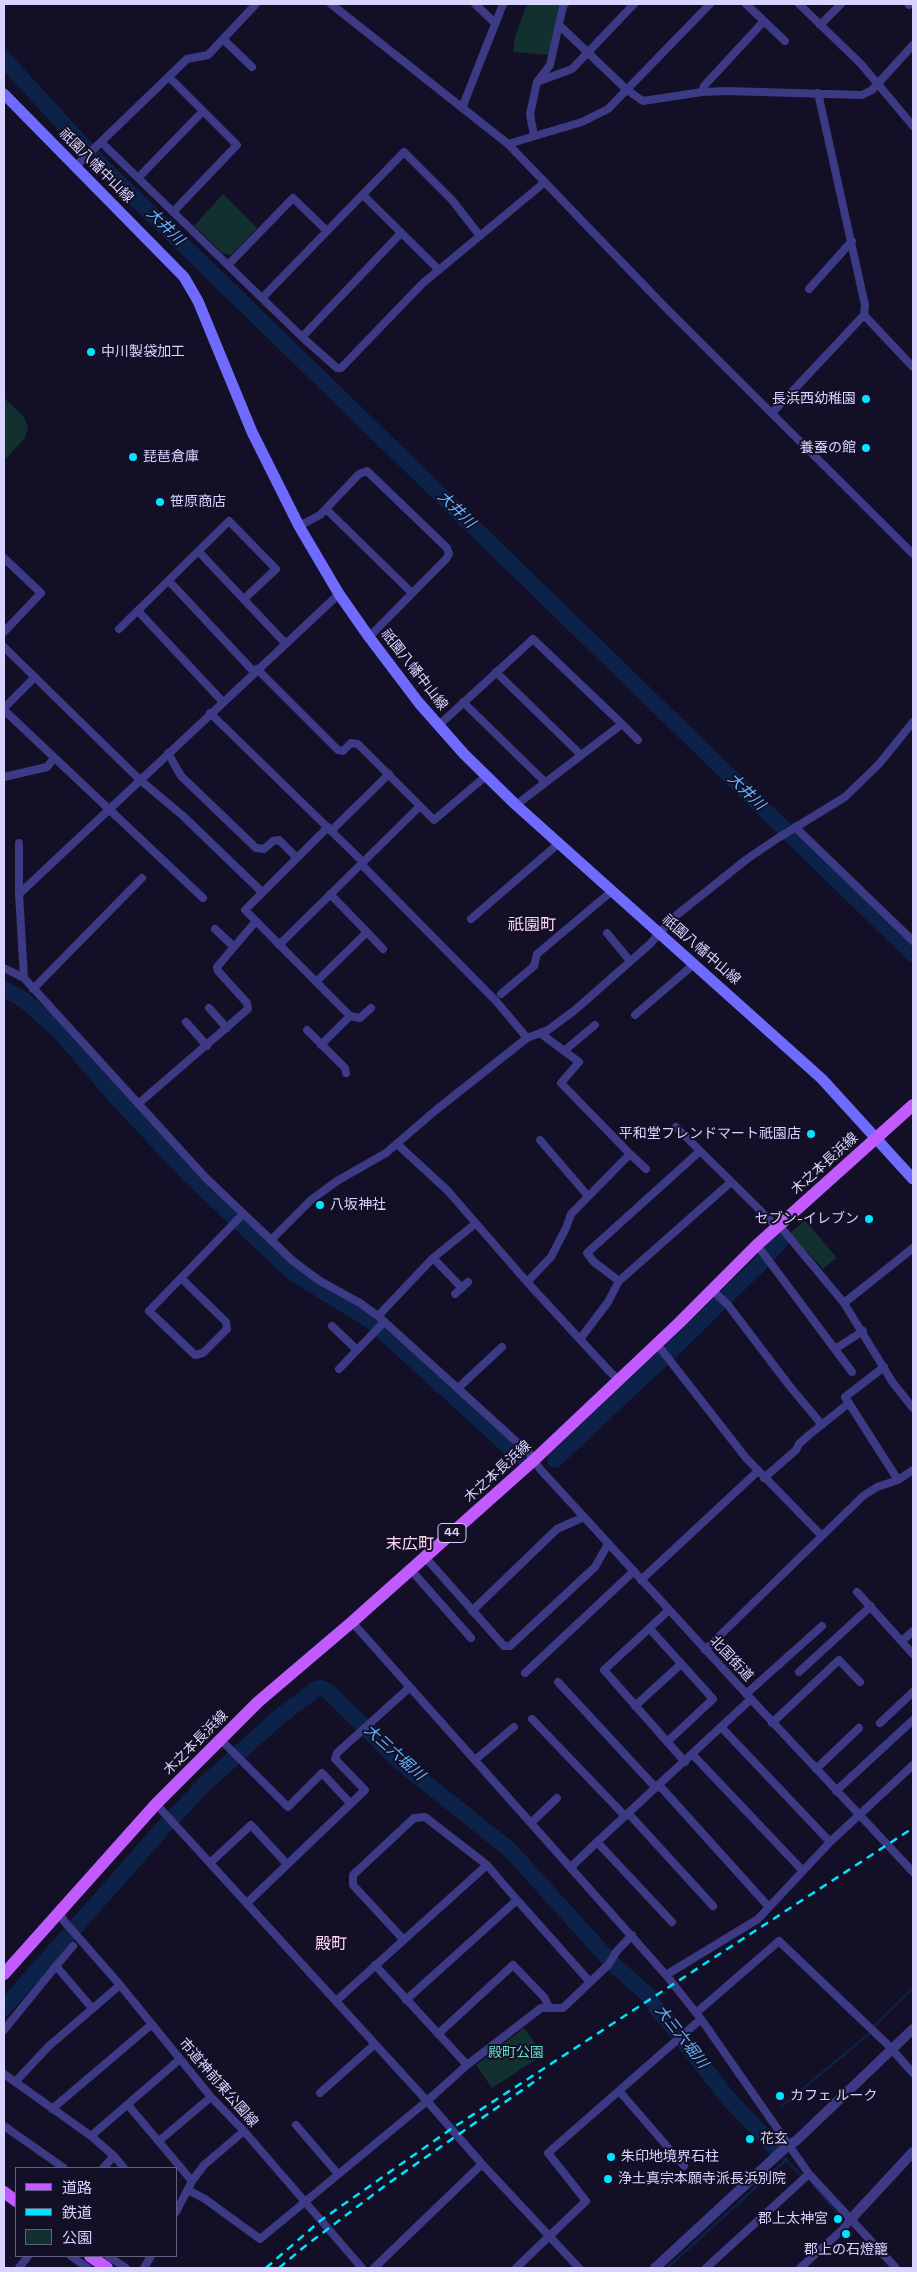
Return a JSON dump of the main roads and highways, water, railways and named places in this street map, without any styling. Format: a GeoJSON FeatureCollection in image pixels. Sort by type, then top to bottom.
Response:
{"type":"FeatureCollection","features":[{"type":"Feature","properties":{"kind":"main road","name":"祇園八幡中山線"},"geometry":{"type":"LineString","coordinates":[[4,94],[177,267],[191,287],[252,432],[299,526],[339,594],[419,703],[486,776],[516,805],[822,1079],[913,1179]]}},
{"type":"Feature","properties":{"kind":"main road","name":"木之本長浜線"},"geometry":{"type":"LineString","coordinates":[[4,1974],[156,1804],[258,1702],[352,1622],[534,1460],[658,1344],[757,1245],[913,1105]]}},
{"type":"Feature","properties":{"kind":"main road"},"geometry":{"type":"LineString","coordinates":[[4,2192],[15,2200]]}},
{"type":"Feature","properties":{"kind":"main road"},"geometry":{"type":"LineString","coordinates":[[91,2257],[107,2268]]}},
{"type":"Feature","properties":{"kind":"waterway","name":"大井川"},"geometry":{"type":"LineString","coordinates":[[4,59],[104,168],[913,954]]}},
{"type":"Feature","properties":{"kind":"waterway"},"geometry":{"type":"LineString","coordinates":[[4,989],[24,1000],[60,1032],[114,1095],[190,1176],[293,1273],[371,1321],[520,1457]]}},
{"type":"Feature","properties":{"kind":"waterway"},"geometry":{"type":"LineString","coordinates":[[769,1254],[784,1237]]}},
{"type":"Feature","properties":{"kind":"waterway"},"geometry":{"type":"LineString","coordinates":[[727,1296],[764,1260]]}},
{"type":"Feature","properties":{"kind":"waterway"},"geometry":{"type":"LineString","coordinates":[[671,1351],[720,1303]]}},
{"type":"Feature","properties":{"kind":"waterway"},"geometry":{"type":"LineString","coordinates":[[555,1460],[663,1358]]}},
{"type":"Feature","properties":{"kind":"waterway","name":"大三六堀川"},"geometry":{"type":"LineString","coordinates":[[4,2008],[164,1827],[207,1782],[279,1717],[316,1689],[321,1688],[328,1691],[400,1762],[510,1850],[613,1964],[649,1996],[655,2007],[669,2022],[727,2097],[775,2148]]}},
{"type":"Feature","properties":{"kind":"waterway"},"geometry":{"type":"LineString","coordinates":[[875,2025],[913,1988]]}},
{"type":"Feature","properties":{"kind":"waterway"},"geometry":{"type":"LineString","coordinates":[[782,2106],[870,2033]]}},
{"type":"Feature","properties":{"kind":"waterway","name":"大三六堀川"},"geometry":{"type":"LineString","coordinates":[[784,2158],[803,2177]]}},
{"type":"Feature","properties":{"kind":"waterway"},"geometry":{"type":"LineString","coordinates":[[667,2268],[787,2159]]}},
{"type":"Feature","properties":{"kind":"waterway","name":"大三六堀川"},"geometry":{"type":"LineString","coordinates":[[813,2184],[841,2218]]}},
{"type":"Feature","properties":{"kind":"railway"},"geometry":{"type":"LineString","coordinates":[[266,2268],[320,2221],[451,2129],[913,1828]]}},
{"type":"Feature","properties":{"kind":"railway"},"geometry":{"type":"LineString","coordinates":[[279,2268],[386,2185],[541,2077]]}},
{"type":"Feature","properties":{"kind":"place","name":"中川製袋加工"},"geometry":{"type":"Point","coordinates":[91,352]}},
{"type":"Feature","properties":{"kind":"place","name":"長浜西幼稚園"},"geometry":{"type":"Point","coordinates":[866,399]}},
{"type":"Feature","properties":{"kind":"place","name":"養蚕の館"},"geometry":{"type":"Point","coordinates":[866,448]}},
{"type":"Feature","properties":{"kind":"place","name":"琵琶倉庫"},"geometry":{"type":"Point","coordinates":[133,457]}},
{"type":"Feature","properties":{"kind":"place","name":"笹原商店"},"geometry":{"type":"Point","coordinates":[160,502]}},
{"type":"Feature","properties":{"kind":"place","name":"平和堂フレンドマート祇園店"},"geometry":{"type":"Point","coordinates":[811,1134]}},
{"type":"Feature","properties":{"kind":"place","name":"八坂神社"},"geometry":{"type":"Point","coordinates":[320,1205]}},
{"type":"Feature","properties":{"kind":"place","name":"セブン-イレブン"},"geometry":{"type":"Point","coordinates":[869,1219]}},
{"type":"Feature","properties":{"kind":"place","name":"カフェ ルーク"},"geometry":{"type":"Point","coordinates":[780,2096]}},
{"type":"Feature","properties":{"kind":"place","name":"花玄"},"geometry":{"type":"Point","coordinates":[750,2139]}},
{"type":"Feature","properties":{"kind":"place","name":"朱印地境界石柱"},"geometry":{"type":"Point","coordinates":[611,2157]}},
{"type":"Feature","properties":{"kind":"place","name":"浄土真宗本願寺派長浜別院"},"geometry":{"type":"Point","coordinates":[608,2179]}},
{"type":"Feature","properties":{"kind":"place","name":"郡上太神宮"},"geometry":{"type":"Point","coordinates":[838,2219]}},
{"type":"Feature","properties":{"kind":"place","name":"郡上の石燈籠"},"geometry":{"type":"Point","coordinates":[846,2234]}},
{"type":"Feature","properties":{"kind":"district","name":"祇園町"},"geometry":{"type":"Point","coordinates":[532,926]}},
{"type":"Feature","properties":{"kind":"district","name":"末広町"},"geometry":{"type":"Point","coordinates":[410,1545]}},
{"type":"Feature","properties":{"kind":"district","name":"殿町"},"geometry":{"type":"Point","coordinates":[331,1945]}},
{"type":"Feature","properties":{"kind":"park label","name":"殿町公園"},"geometry":{"type":"Point","coordinates":[516,2053]}}]}
